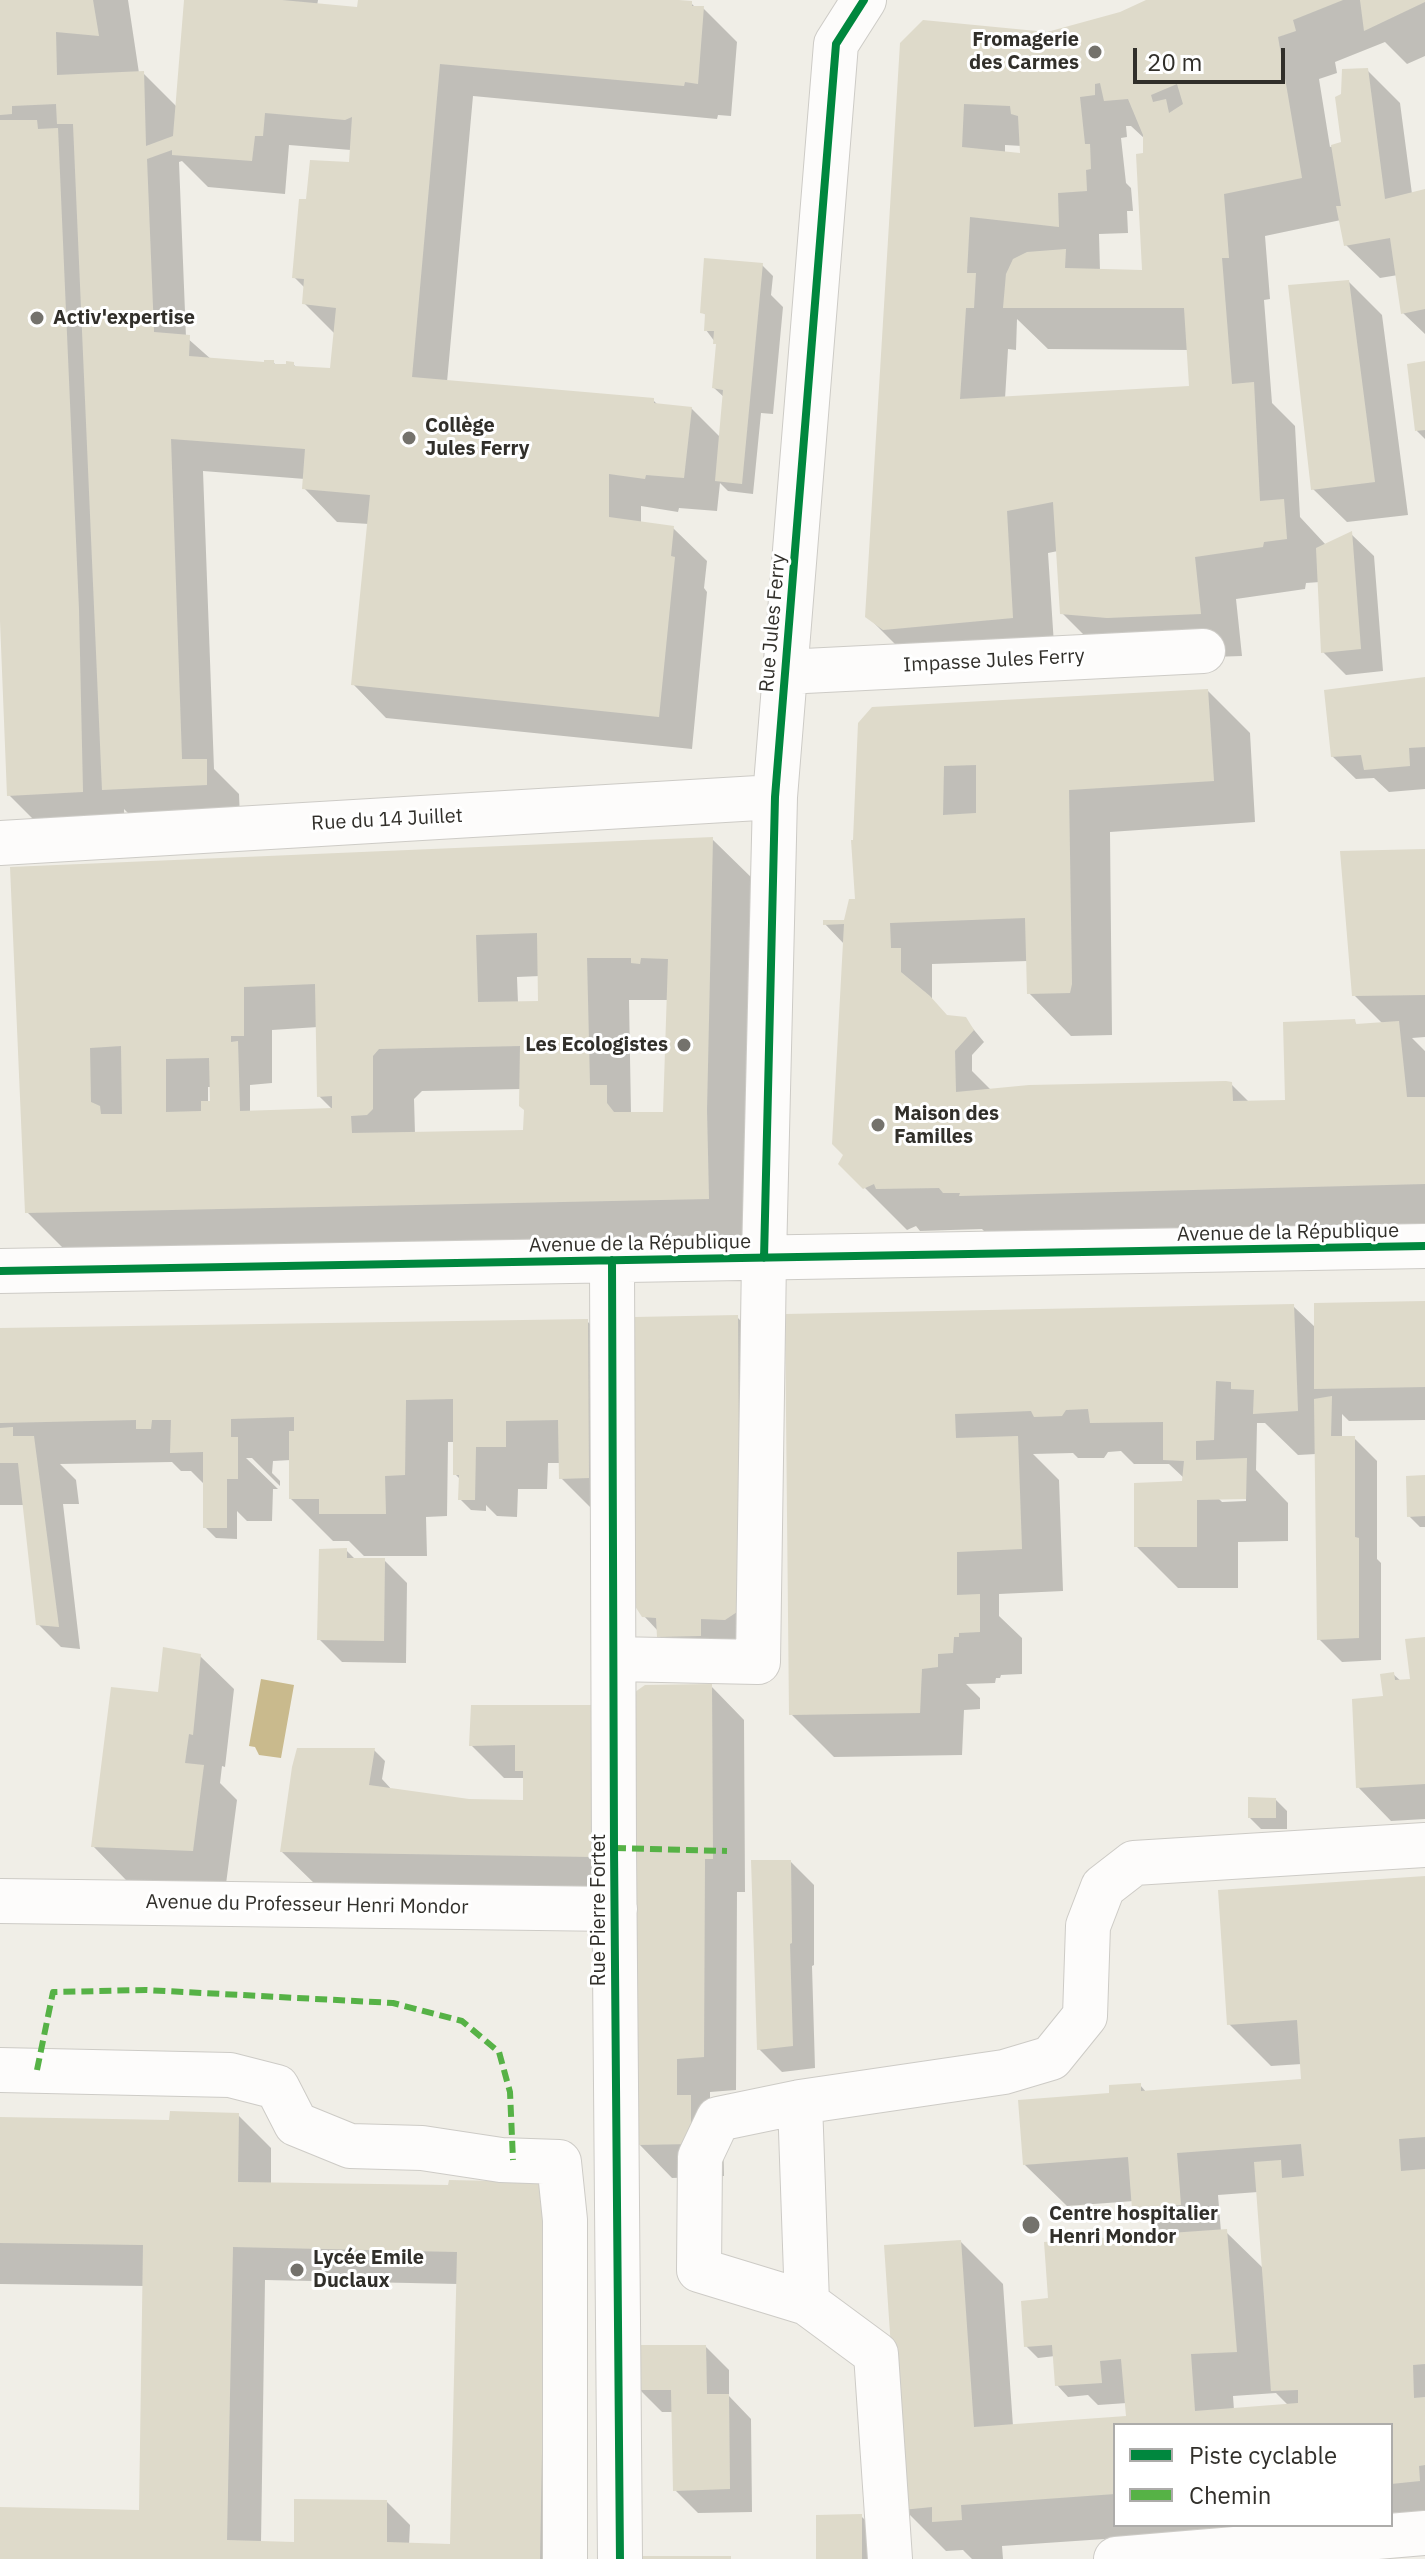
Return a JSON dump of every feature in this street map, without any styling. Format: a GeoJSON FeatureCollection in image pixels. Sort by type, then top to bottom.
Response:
{"type":"FeatureCollection","features":[{"type":"Feature","properties":{"kind":"street","name":"Rue Jules Ferry"},"geometry":{"type":"LineString","coordinates":[[614,1659],[758,1662],[775,797],[836,44],[864,0]]}},
{"type":"Feature","properties":{"kind":"street","name":"Impasse Jules Ferry"},"geometry":{"type":"LineString","coordinates":[[785,672],[1203,651]]}},
{"type":"Feature","properties":{"kind":"street","name":"Rue du 14 Juillet"},"geometry":{"type":"LineString","coordinates":[[0,843],[775,797]]}},
{"type":"Feature","properties":{"kind":"street","name":"Avenue de la République"},"geometry":{"type":"LineString","coordinates":[[0,1271],[1425,1246]]}},
{"type":"Feature","properties":{"kind":"street","name":"Rue Pierre Fortet"},"geometry":{"type":"LineString","coordinates":[[612,1260],[620,2559]]}},
{"type":"Feature","properties":{"kind":"street"},"geometry":{"type":"LineString","coordinates":[[890,2559],[876,2354],[807,2303],[699,2270],[700,2157],[718,2119],[800,2102],[1004,2072],[1051,2058],[1085,2016],[1088,1926],[1103,1887],[1134,1863],[1425,1845]]}},
{"type":"Feature","properties":{"kind":"street","name":"Avenue du Professeur Henri Mondor"},"geometry":{"type":"LineString","coordinates":[[0,1901],[615,1909]]}},
{"type":"Feature","properties":{"kind":"street"},"geometry":{"type":"LineString","coordinates":[[0,2070],[230,2075],[277,2087],[296,2124],[350,2146],[422,2148],[501,2160],[559,2162],[565,2220],[565,2559]]}},
{"type":"Feature","properties":{"kind":"street"},"geometry":{"type":"LineString","coordinates":[[800,2102],[807,2303]]}},
{"type":"Feature","properties":{"kind":"street"},"geometry":{"type":"LineString","coordinates":[[1116,2559],[1425,2533]]}},
{"type":"Feature","properties":{"kind":"shaded area"},"geometry":{"type":"Polygon","coordinates":[[[261,1679],[294,1685],[281,1758],[259,1755],[255,1747],[249,1746],[261,1679]]]}},
{"type":"Feature","properties":{"kind":"building"},"geometry":{"type":"Polygon","coordinates":[[[0,0],[93,0],[99,36],[56,32],[57,75],[144,71],[146,146],[173,136],[184,0],[282,0],[357,7],[358,0],[679,0],[692,1],[692,6],[704,6],[698,84],[685,82],[684,86],[440,64],[412,377],[654,398],[654,403],[692,407],[684,478],[646,475],[645,479],[609,474],[609,517],[674,526],[671,556],[675,557],[659,717],[351,685],[370,495],[302,489],[305,449],[171,439],[182,759],[207,759],[207,785],[102,790],[73,124],[57,124],[56,104],[12,106],[12,114],[0,115],[0,0]],[[265,113],[263,136],[255,136],[252,161],[172,155],[172,150],[147,159],[154,332],[190,335],[189,356],[264,362],[274,360],[274,364],[286,364],[286,361],[294,362],[294,366],[330,368],[336,308],[302,304],[304,279],[292,278],[299,199],[306,199],[310,160],[349,162],[352,117],[345,120],[265,113]]]}},
{"type":"Feature","properties":{"kind":"building"},"geometry":{"type":"Polygon","coordinates":[[[1146,0],[1343,0],[1293,20],[1296,31],[1278,37],[1302,178],[1224,194],[1229,258],[1222,258],[1232,384],[1254,382],[1260,501],[1284,499],[1287,539],[1264,542],[1263,547],[1195,557],[1201,614],[1107,618],[1060,614],[1053,502],[1007,511],[1013,618],[883,630],[865,617],[900,43],[923,20],[1047,32],[1120,12],[1146,0]],[[1100,83],[1095,84],[1095,95],[1080,97],[1085,144],[1090,144],[1091,169],[1086,170],[1087,191],[1058,193],[1059,227],[970,217],[967,273],[976,273],[974,308],[966,308],[960,399],[1189,386],[1184,308],[1003,308],[1006,274],[1013,259],[1027,252],[1066,249],[1065,268],[1142,270],[1136,154],[1143,153],[1143,135],[1128,99],[1104,101],[1100,83]],[[1177,84],[1151,95],[1153,102],[1166,99],[1169,113],[1183,104],[1177,84]],[[964,104],[962,147],[1020,153],[1018,116],[1011,114],[1010,106],[964,104]]]}},
{"type":"Feature","properties":{"kind":"building"},"geometry":{"type":"Polygon","coordinates":[[[1360,0],[1425,0],[1425,2],[1364,31],[1360,0]]]}},
{"type":"Feature","properties":{"kind":"building"},"geometry":{"type":"Polygon","coordinates":[[[1368,68],[1385,199],[1425,189],[1425,309],[1401,314],[1390,238],[1344,246],[1336,206],[1341,206],[1331,145],[1341,142],[1335,97],[1341,94],[1342,69],[1368,68]]]}},
{"type":"Feature","properties":{"kind":"building"},"geometry":{"type":"Polygon","coordinates":[[[0,120],[37,120],[38,129],[58,128],[79,610],[83,792],[7,796],[0,621],[0,120]]]}},
{"type":"Feature","properties":{"kind":"building"},"geometry":{"type":"Polygon","coordinates":[[[704,258],[763,263],[742,484],[715,481],[723,390],[712,388],[716,344],[713,344],[714,331],[704,331],[705,314],[700,313],[704,258]]]}},
{"type":"Feature","properties":{"kind":"building"},"geometry":{"type":"Polygon","coordinates":[[[1349,280],[1375,482],[1311,490],[1288,285],[1349,280]]]}},
{"type":"Feature","properties":{"kind":"building"},"geometry":{"type":"Polygon","coordinates":[[[1425,361],[1425,430],[1415,431],[1407,364],[1425,361]]]}},
{"type":"Feature","properties":{"kind":"building"},"geometry":{"type":"Polygon","coordinates":[[[1352,531],[1361,649],[1321,653],[1316,548],[1352,531]]]}},
{"type":"Feature","properties":{"kind":"building"},"geometry":{"type":"Polygon","coordinates":[[[1425,677],[1425,747],[1409,748],[1410,766],[1364,770],[1361,755],[1331,757],[1324,690],[1425,677]]]}},
{"type":"Feature","properties":{"kind":"building"},"geometry":{"type":"Polygon","coordinates":[[[1208,689],[1214,781],[1069,790],[1070,993],[1027,994],[1025,918],[890,923],[891,948],[901,948],[901,972],[947,1015],[966,1017],[974,1030],[955,1051],[956,1092],[1029,1085],[1226,1081],[1232,1082],[1233,1101],[1285,1100],[1283,1022],[1355,1019],[1356,1024],[1399,1021],[1407,1097],[1425,1097],[1425,1184],[959,1196],[960,1193],[943,1193],[939,1188],[876,1189],[874,1184],[863,1189],[838,1164],[843,1155],[832,1144],[844,924],[823,925],[823,920],[844,920],[849,899],[855,899],[851,840],[858,723],[872,707],[1208,689]],[[976,765],[944,766],[943,815],[976,813],[976,765]]]}},
{"type":"Feature","properties":{"kind":"building"},"geometry":{"type":"Polygon","coordinates":[[[713,837],[707,1110],[709,1199],[25,1213],[10,867],[713,837]],[[537,933],[476,935],[478,1002],[538,1001],[537,933]],[[587,958],[590,1085],[607,1085],[607,1103],[614,1112],[663,1112],[668,959],[641,958],[640,964],[631,963],[631,958],[587,958]],[[315,984],[244,987],[244,1036],[231,1036],[231,1042],[238,1041],[240,1111],[332,1108],[332,1096],[317,1097],[315,984]],[[121,1046],[90,1048],[91,1102],[100,1106],[101,1114],[122,1114],[121,1046]],[[520,1046],[379,1049],[373,1056],[373,1109],[367,1115],[351,1116],[352,1133],[523,1130],[524,1110],[519,1106],[520,1046]],[[209,1058],[166,1059],[166,1112],[201,1111],[201,1101],[210,1101],[209,1058]]]}},
{"type":"Feature","properties":{"kind":"building"},"geometry":{"type":"Polygon","coordinates":[[[1425,849],[1425,995],[1352,996],[1340,851],[1425,849]]]}},
{"type":"Feature","properties":{"kind":"building"},"geometry":{"type":"Polygon","coordinates":[[[1425,1301],[1425,1387],[1314,1389],[1314,1303],[1425,1301]]]}},
{"type":"Feature","properties":{"kind":"building"},"geometry":{"type":"Polygon","coordinates":[[[1294,1304],[1298,1411],[1253,1414],[1254,1390],[1231,1389],[1231,1382],[1216,1381],[1214,1440],[1196,1441],[1196,1460],[1247,1458],[1246,1499],[1197,1500],[1197,1547],[1134,1547],[1134,1483],[1182,1481],[1184,1461],[1163,1460],[1163,1422],[1090,1423],[1088,1409],[1066,1410],[1062,1416],[1034,1417],[1031,1411],[955,1414],[956,1438],[1018,1436],[1022,1549],[957,1552],[957,1595],[980,1594],[980,1632],[959,1633],[959,1637],[954,1637],[953,1653],[938,1654],[938,1667],[922,1669],[920,1713],[789,1715],[785,1314],[1294,1304]]]}},
{"type":"Feature","properties":{"kind":"building"},"geometry":{"type":"Polygon","coordinates":[[[738,1315],[740,1610],[725,1620],[701,1619],[701,1636],[657,1637],[656,1618],[642,1617],[633,1603],[634,1317],[738,1315]]]}},
{"type":"Feature","properties":{"kind":"building"},"geometry":{"type":"Polygon","coordinates":[[[588,1319],[589,1478],[559,1479],[558,1420],[506,1421],[506,1447],[476,1447],[475,1500],[458,1500],[459,1475],[453,1475],[453,1399],[406,1400],[405,1475],[385,1476],[386,1514],[319,1514],[319,1499],[289,1499],[289,1431],[294,1431],[294,1417],[231,1419],[231,1437],[238,1437],[238,1479],[227,1479],[227,1528],[203,1528],[203,1452],[170,1453],[171,1420],[152,1420],[151,1429],[136,1429],[136,1420],[0,1423],[0,1328],[588,1319]]]}},
{"type":"Feature","properties":{"kind":"building"},"geometry":{"type":"Polygon","coordinates":[[[1332,1396],[1331,1436],[1355,1436],[1359,1638],[1317,1640],[1314,1399],[1332,1396]]]}},
{"type":"Feature","properties":{"kind":"building"},"geometry":{"type":"Polygon","coordinates":[[[13,1427],[13,1436],[34,1436],[59,1627],[36,1625],[18,1463],[0,1463],[0,1428],[13,1427]]]}},
{"type":"Feature","properties":{"kind":"building"},"geometry":{"type":"Polygon","coordinates":[[[1425,1475],[1425,1516],[1407,1517],[1406,1476],[1425,1475]]]}},
{"type":"Feature","properties":{"kind":"building"},"geometry":{"type":"Polygon","coordinates":[[[347,1548],[347,1558],[385,1558],[384,1641],[317,1640],[319,1549],[347,1548]]]}},
{"type":"Feature","properties":{"kind":"building"},"geometry":{"type":"Polygon","coordinates":[[[1425,1637],[1425,1784],[1356,1788],[1352,1699],[1383,1696],[1380,1674],[1394,1672],[1395,1680],[1410,1679],[1405,1639],[1425,1637]]]}},
{"type":"Feature","properties":{"kind":"building"},"geometry":{"type":"Polygon","coordinates":[[[163,1647],[201,1654],[193,1735],[189,1734],[185,1763],[204,1765],[193,1851],[91,1847],[111,1687],[158,1692],[163,1647]]]}},
{"type":"Feature","properties":{"kind":"building"},"geometry":{"type":"Polygon","coordinates":[[[712,1684],[713,1859],[705,1859],[704,2057],[677,2059],[677,2095],[691,2095],[691,2144],[637,2145],[635,1692],[645,1685],[712,1684]]]}},
{"type":"Feature","properties":{"kind":"building"},"geometry":{"type":"Polygon","coordinates":[[[471,1705],[591,1705],[593,1857],[280,1852],[297,1748],[375,1748],[369,1785],[469,1799],[523,1800],[523,1771],[515,1771],[515,1745],[469,1746],[471,1705]]]}},
{"type":"Feature","properties":{"kind":"building"},"geometry":{"type":"Polygon","coordinates":[[[1248,1797],[1276,1798],[1276,1818],[1248,1818],[1248,1797]]]}},
{"type":"Feature","properties":{"kind":"building"},"geometry":{"type":"Polygon","coordinates":[[[751,1860],[791,1860],[793,2046],[757,2050],[751,1860]]]}},
{"type":"Feature","properties":{"kind":"building"},"geometry":{"type":"Polygon","coordinates":[[[1425,1876],[1425,2137],[1399,2139],[1401,2171],[1425,2169],[1425,2364],[1413,2365],[1414,2398],[1425,2397],[1425,2465],[1419,2466],[1420,2481],[1393,2484],[1393,2423],[1113,2423],[1113,2494],[961,2505],[962,2520],[932,2522],[932,2507],[902,2510],[884,2245],[961,2240],[974,2427],[1126,2416],[1121,2359],[1100,2361],[1102,2383],[1055,2386],[1052,2345],[1024,2347],[1021,2301],[1048,2298],[1044,2242],[1227,2229],[1237,2352],[1191,2354],[1195,2411],[1298,2403],[1298,2390],[1271,2391],[1254,2162],[1281,2160],[1282,2178],[1304,2176],[1301,2144],[1177,2153],[1181,2205],[1132,2209],[1128,2157],[1023,2165],[1018,2100],[1109,2093],[1109,2085],[1141,2083],[1141,2091],[1301,2079],[1297,2020],[1227,2025],[1218,1890],[1425,1876]]]}},
{"type":"Feature","properties":{"kind":"building"},"geometry":{"type":"Polygon","coordinates":[[[170,2111],[239,2113],[238,2182],[448,2185],[449,2180],[547,2182],[540,2559],[0,2559],[0,2507],[139,2510],[143,2245],[0,2243],[0,2117],[169,2120],[170,2111]],[[233,2247],[227,2540],[294,2542],[294,2499],[387,2500],[387,2542],[450,2544],[457,2252],[233,2247]]]}},
{"type":"Feature","properties":{"kind":"building"},"geometry":{"type":"Polygon","coordinates":[[[637,2345],[706,2345],[707,2394],[729,2394],[730,2489],[673,2491],[671,2390],[637,2390],[637,2345]]]}},
{"type":"Feature","properties":{"kind":"building"},"geometry":{"type":"Polygon","coordinates":[[[862,2514],[862,2559],[816,2559],[816,2515],[862,2514]]]}},
{"type":"Feature","properties":{"kind":"building"},"geometry":{"type":"Polygon","coordinates":[[[639,2556],[731,2556],[731,2559],[639,2559],[639,2556]]]}},
{"type":"Feature","properties":{"kind":"marked path"},"geometry":{"type":"LineString","coordinates":[[614,1848],[727,1851]]}},
{"type":"Feature","properties":{"kind":"marked path"},"geometry":{"type":"LineString","coordinates":[[37,2070],[53,1992],[146,1990],[393,2003],[462,2021],[499,2052],[510,2092],[513,2160]]}},
{"type":"Feature","properties":{"kind":"cycle path"},"geometry":{"type":"LineString","coordinates":[[764,1258],[775,797],[836,44],[864,0]]}},
{"type":"Feature","properties":{"kind":"cycle path"},"geometry":{"type":"LineString","coordinates":[[0,1271],[1425,1246]]}},
{"type":"Feature","properties":{"kind":"cycle path"},"geometry":{"type":"LineString","coordinates":[[612,1260],[620,2559]]}},
{"type":"Feature","properties":{"kind":"place","name":"Fromagerie des Carmes"},"geometry":{"type":"Point","coordinates":[1095,52]}},
{"type":"Feature","properties":{"kind":"place","name":"Activ'expertise"},"geometry":{"type":"Point","coordinates":[37,318]}},
{"type":"Feature","properties":{"kind":"place","name":"Collège Jules Ferry"},"geometry":{"type":"Point","coordinates":[409,438]}},
{"type":"Feature","properties":{"kind":"place","name":"Les Ecologistes"},"geometry":{"type":"Point","coordinates":[684,1045]}},
{"type":"Feature","properties":{"kind":"place","name":"Maison des Familles"},"geometry":{"type":"Point","coordinates":[878,1125]}},
{"type":"Feature","properties":{"kind":"place","name":"Centre hospitalier Henri Mondor"},"geometry":{"type":"Point","coordinates":[1031,2225]}},
{"type":"Feature","properties":{"kind":"place","name":"Lycée Emile Duclaux"},"geometry":{"type":"Point","coordinates":[297,2270]}}]}
